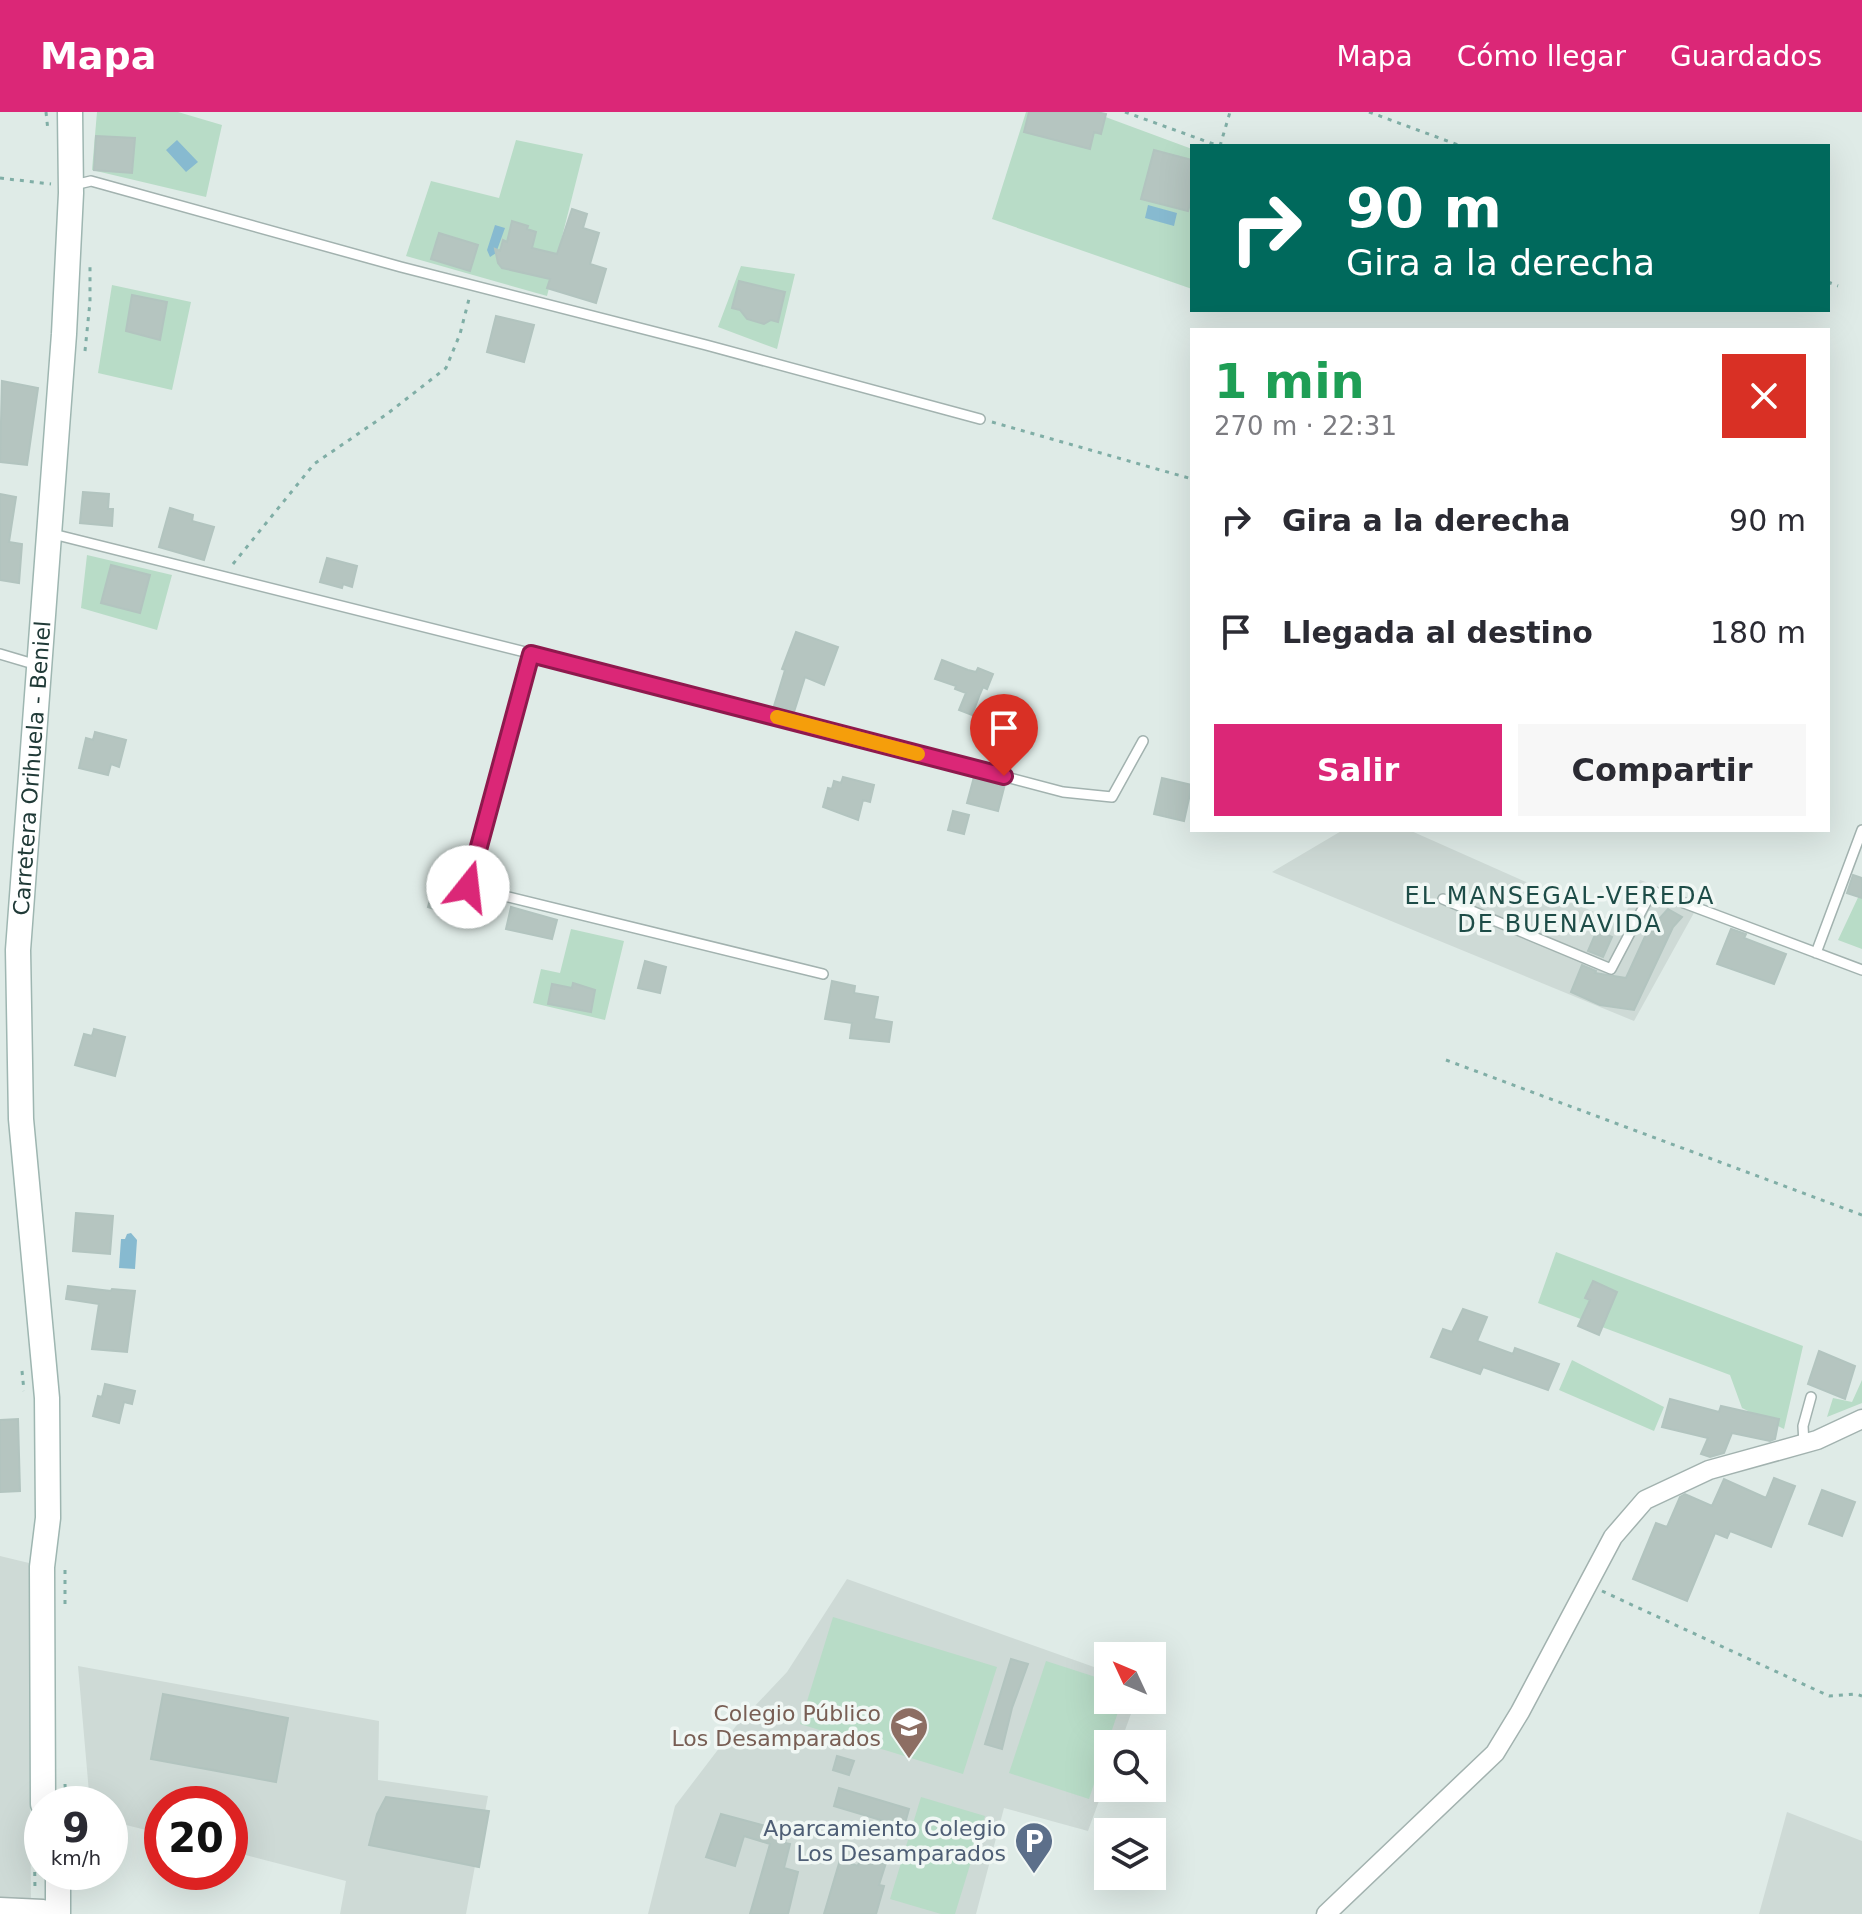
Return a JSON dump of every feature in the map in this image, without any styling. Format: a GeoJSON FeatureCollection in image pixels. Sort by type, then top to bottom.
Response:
{"type":"FeatureCollection","features":[{"type":"Feature","properties":{"kind":"main road","name":"Carretera Orihuela - Beniel"},"geometry":{"type":"LineString","coordinates":[[43,1786],[42,1567],[48,1518],[47,1398],[21,1119],[18,950],[64,334],[71,186],[70,112]]}},
{"type":"Feature","properties":{"kind":"main road","name":"Carretera Orihuela - Beniel"},"geometry":{"type":"LineString","coordinates":[[48,1518],[54,1559],[57,1786]]}},
{"type":"Feature","properties":{"kind":"main road"},"geometry":{"type":"LineString","coordinates":[[45,1890],[48,1912]]}},
{"type":"Feature","properties":{"kind":"main road"},"geometry":{"type":"LineString","coordinates":[[48,1912],[54,1890]]}},
{"type":"Feature","properties":{"kind":"street"},"geometry":{"type":"LineString","coordinates":[[1326,1914],[1495,1753],[1613,1537],[1645,1500],[1709,1470],[1804,1444],[1862,1419]]}},
{"type":"Feature","properties":{"kind":"street"},"geometry":{"type":"LineString","coordinates":[[0,1907],[48,1912]]}},
{"type":"Feature","properties":{"kind":"lane"},"geometry":{"type":"LineString","coordinates":[[71,186],[91,181],[473,286],[980,419]]}},
{"type":"Feature","properties":{"kind":"lane"},"geometry":{"type":"LineString","coordinates":[[48,532],[1063,792],[1112,797],[1143,741]]}},
{"type":"Feature","properties":{"kind":"lane"},"geometry":{"type":"LineString","coordinates":[[0,654],[37,665]]}},
{"type":"Feature","properties":{"kind":"lane"},"geometry":{"type":"LineString","coordinates":[[531,654],[468,887],[823,974]]}},
{"type":"Feature","properties":{"kind":"lane"},"geometry":{"type":"LineString","coordinates":[[1816,953],[1862,830]]}},
{"type":"Feature","properties":{"kind":"lane"},"geometry":{"type":"LineString","coordinates":[[1443,899],[1611,969],[1652,891],[1862,970]]}},
{"type":"Feature","properties":{"kind":"lane"},"geometry":{"type":"LineString","coordinates":[[1804,1444],[1803,1426],[1811,1397]]}},
{"type":"Feature","properties":{"kind":"path"},"geometry":{"type":"LineString","coordinates":[[1125,112],[1213,144]]}},
{"type":"Feature","properties":{"kind":"path"},"geometry":{"type":"LineString","coordinates":[[1220,144],[1230,112]]}},
{"type":"Feature","properties":{"kind":"path"},"geometry":{"type":"LineString","coordinates":[[1369,112],[1456,144]]}},
{"type":"Feature","properties":{"kind":"path"},"geometry":{"type":"LineString","coordinates":[[0,178],[71,186]]}},
{"type":"Feature","properties":{"kind":"path"},"geometry":{"type":"LineString","coordinates":[[84,365],[90,302],[90,257]]}},
{"type":"Feature","properties":{"kind":"path"},"geometry":{"type":"LineString","coordinates":[[1830,283],[1838,286]]}},
{"type":"Feature","properties":{"kind":"path"},"geometry":{"type":"LineString","coordinates":[[223,576],[314,464],[387,414],[446,368],[460,334],[473,286]]}},
{"type":"Feature","properties":{"kind":"path"},"geometry":{"type":"LineString","coordinates":[[980,419],[1190,478]]}},
{"type":"Feature","properties":{"kind":"path"},"geometry":{"type":"LineString","coordinates":[[1446,1060],[1862,1215]]}},
{"type":"Feature","properties":{"kind":"path"},"geometry":{"type":"LineString","coordinates":[[65,1555],[65,1618]]}},
{"type":"Feature","properties":{"kind":"path"},"geometry":{"type":"LineString","coordinates":[[1588,1585],[1829,1696],[1862,1696]]}},
{"type":"Feature","properties":{"kind":"path"},"geometry":{"type":"LineString","coordinates":[[65,1773],[65,1786]]}},
{"type":"Feature","properties":{"kind":"shaded area"},"geometry":{"type":"Polygon","coordinates":[[[1340,832],[1414,832],[1621,924],[1640,880],[1700,902],[1634,1021],[1272,872],[1340,832]]]}},
{"type":"Feature","properties":{"kind":"shaded area"},"geometry":{"type":"Polygon","coordinates":[[[0,1556],[29,1563],[30,1786],[24,1786],[24,1890],[31,1890],[31,1914],[0,1914],[0,1556]]]}},
{"type":"Feature","properties":{"kind":"shaded area","name":"Colegio Público Los Desamparados"},"geometry":{"type":"Polygon","coordinates":[[[847,1579],[1094,1667],[1094,1714],[1131,1714],[1125,1730],[1094,1730],[1094,1802],[1099,1802],[1088,1831],[1004,1808],[976,1914],[648,1914],[675,1806],[736,1726],[787,1672],[847,1579]]]}},
{"type":"Feature","properties":{"kind":"shaded area"},"geometry":{"type":"Polygon","coordinates":[[[78,1666],[379,1721],[378,1780],[488,1796],[466,1914],[340,1914],[346,1881],[248,1856],[248,1786],[144,1786],[144,1830],[128,1826],[128,1786],[88,1786],[78,1666]]]}},
{"type":"Feature","properties":{"kind":"shaded area"},"geometry":{"type":"Polygon","coordinates":[[[1787,1812],[1862,1841],[1862,1914],[1759,1914],[1787,1812]]]}},
{"type":"Feature","properties":{"kind":"green space"},"geometry":{"type":"Polygon","coordinates":[[[97,112],[178,112],[222,125],[206,197],[92,170],[97,112]]]}},
{"type":"Feature","properties":{"kind":"green space"},"geometry":{"type":"Polygon","coordinates":[[[1026,112],[1092,112],[1190,148],[1190,288],[992,219],[1026,112]]]}},
{"type":"Feature","properties":{"kind":"green space"},"geometry":{"type":"Polygon","coordinates":[[[516,140],[583,154],[547,296],[406,256],[431,181],[499,198],[516,140]]]}},
{"type":"Feature","properties":{"kind":"green space"},"geometry":{"type":"Polygon","coordinates":[[[741,266],[795,274],[777,349],[718,327],[741,266]]]}},
{"type":"Feature","properties":{"kind":"green space"},"geometry":{"type":"Polygon","coordinates":[[[112,285],[191,302],[172,390],[98,373],[112,285]]]}},
{"type":"Feature","properties":{"kind":"green space"},"geometry":{"type":"Polygon","coordinates":[[[87,555],[172,575],[157,630],[81,608],[87,555]]]}},
{"type":"Feature","properties":{"kind":"green space"},"geometry":{"type":"Polygon","coordinates":[[[1862,889],[1862,949],[1838,940],[1862,889]]]}},
{"type":"Feature","properties":{"kind":"green space"},"geometry":{"type":"Polygon","coordinates":[[[571,929],[624,941],[605,1020],[533,1003],[541,969],[560,973],[571,929]]]}},
{"type":"Feature","properties":{"kind":"green space"},"geometry":{"type":"Polygon","coordinates":[[[1556,1252],[1803,1346],[1784,1429],[1742,1408],[1730,1375],[1538,1303],[1556,1252]]]}},
{"type":"Feature","properties":{"kind":"green space"},"geometry":{"type":"Polygon","coordinates":[[[1572,1360],[1664,1407],[1654,1431],[1559,1390],[1572,1360]]]}},
{"type":"Feature","properties":{"kind":"green space"},"geometry":{"type":"Polygon","coordinates":[[[1862,1380],[1862,1403],[1827,1417],[1833,1398],[1852,1402],[1862,1380]]]}},
{"type":"Feature","properties":{"kind":"green space"},"geometry":{"type":"Polygon","coordinates":[[[833,1617],[997,1667],[963,1774],[800,1724],[833,1617]]]}},
{"type":"Feature","properties":{"kind":"green space"},"geometry":{"type":"Polygon","coordinates":[[[1046,1661],[1094,1676],[1094,1714],[1117,1714],[1112,1730],[1094,1730],[1094,1784],[1089,1799],[1009,1773],[1046,1661]]]}},
{"type":"Feature","properties":{"kind":"green space"},"geometry":{"type":"Polygon","coordinates":[[[921,1797],[985,1816],[955,1914],[941,1914],[890,1899],[921,1797]]]}},
{"type":"Feature","properties":{"kind":"water"},"geometry":{"type":"Polygon","coordinates":[[[177,140],[198,162],[186,172],[166,150],[177,140]]]}},
{"type":"Feature","properties":{"kind":"water"},"geometry":{"type":"Polygon","coordinates":[[[1148,205],[1177,213],[1174,226],[1145,218],[1148,205]]]}},
{"type":"Feature","properties":{"kind":"water"},"geometry":{"type":"Polygon","coordinates":[[[495,225],[505,228],[496,253],[490,257],[487,250],[495,225]]]}},
{"type":"Feature","properties":{"kind":"water"},"geometry":{"type":"Polygon","coordinates":[[[131,1233],[137,1240],[135,1269],[119,1268],[121,1239],[131,1233]]]}},
{"type":"Feature","properties":{"kind":"building"},"geometry":{"type":"Polygon","coordinates":[[[1029,112],[1106,114],[1101,134],[1094,132],[1090,149],[1024,132],[1029,112]]]}},
{"type":"Feature","properties":{"kind":"building"},"geometry":{"type":"Polygon","coordinates":[[[96,136],[135,138],[132,173],[94,170],[96,136]]]}},
{"type":"Feature","properties":{"kind":"building"},"geometry":{"type":"Polygon","coordinates":[[[1154,150],[1190,159],[1188,211],[1141,199],[1154,150]]]}},
{"type":"Feature","properties":{"kind":"building"},"geometry":{"type":"Polygon","coordinates":[[[572,209],[587,214],[583,228],[599,233],[590,264],[606,269],[596,303],[547,288],[550,279],[502,268],[498,263],[495,249],[500,251],[503,240],[507,242],[512,221],[536,232],[532,248],[557,254],[572,209]]]}},
{"type":"Feature","properties":{"kind":"building"},"geometry":{"type":"Polygon","coordinates":[[[439,233],[478,245],[470,271],[431,259],[439,233]]]}},
{"type":"Feature","properties":{"kind":"building"},"geometry":{"type":"Polygon","coordinates":[[[739,281],[785,292],[778,322],[771,320],[764,324],[747,319],[740,310],[732,308],[739,281]]]}},
{"type":"Feature","properties":{"kind":"building"},"geometry":{"type":"Polygon","coordinates":[[[132,295],[167,302],[160,340],[126,331],[132,295]]]}},
{"type":"Feature","properties":{"kind":"building"},"geometry":{"type":"Polygon","coordinates":[[[496,316],[534,325],[524,362],[487,352],[496,316]]]}},
{"type":"Feature","properties":{"kind":"building"},"geometry":{"type":"Polygon","coordinates":[[[2,381],[38,388],[27,465],[0,462],[2,381]]]}},
{"type":"Feature","properties":{"kind":"building"},"geometry":{"type":"Polygon","coordinates":[[[83,492],[109,494],[108,509],[113,509],[112,526],[80,523],[83,492]]]}},
{"type":"Feature","properties":{"kind":"building"},"geometry":{"type":"Polygon","coordinates":[[[0,494],[16,497],[9,542],[22,544],[19,583],[0,580],[0,494]]]}},
{"type":"Feature","properties":{"kind":"building"},"geometry":{"type":"Polygon","coordinates":[[[170,508],[193,515],[192,521],[214,527],[204,560],[159,547],[170,508]]]}},
{"type":"Feature","properties":{"kind":"building"},"geometry":{"type":"Polygon","coordinates":[[[327,558],[357,566],[352,587],[343,584],[342,588],[320,582],[327,558]]]}},
{"type":"Feature","properties":{"kind":"building"},"geometry":{"type":"Polygon","coordinates":[[[111,565],[150,575],[140,613],[101,603],[111,565]]]}},
{"type":"Feature","properties":{"kind":"building"},"geometry":{"type":"Polygon","coordinates":[[[796,632],[838,647],[824,685],[805,677],[794,712],[774,706],[785,670],[782,669],[796,632]]]}},
{"type":"Feature","properties":{"kind":"building"},"geometry":{"type":"Polygon","coordinates":[[[942,660],[968,670],[976,672],[978,668],[993,674],[987,689],[983,687],[972,715],[959,710],[966,693],[935,679],[942,660]]]}},
{"type":"Feature","properties":{"kind":"building"},"geometry":{"type":"Polygon","coordinates":[[[95,732],[126,740],[119,767],[111,764],[108,775],[79,768],[86,738],[93,740],[95,732]]]}},
{"type":"Feature","properties":{"kind":"building"},"geometry":{"type":"Polygon","coordinates":[[[843,777],[874,785],[870,802],[863,800],[858,820],[823,807],[828,788],[832,789],[834,781],[841,783],[843,777]]]}},
{"type":"Feature","properties":{"kind":"building"},"geometry":{"type":"Polygon","coordinates":[[[974,777],[1005,784],[998,811],[967,803],[974,777]]]}},
{"type":"Feature","properties":{"kind":"building"},"geometry":{"type":"Polygon","coordinates":[[[1162,778],[1190,785],[1184,821],[1154,814],[1162,778]]]}},
{"type":"Feature","properties":{"kind":"building"},"geometry":{"type":"Polygon","coordinates":[[[953,811],[969,815],[964,834],[948,830],[953,811]]]}},
{"type":"Feature","properties":{"kind":"building"},"geometry":{"type":"Polygon","coordinates":[[[1853,875],[1862,878],[1862,898],[1847,893],[1853,875]]]}},
{"type":"Feature","properties":{"kind":"building"},"geometry":{"type":"Polygon","coordinates":[[[434,884],[457,891],[450,914],[428,907],[434,884]]]}},
{"type":"Feature","properties":{"kind":"building"},"geometry":{"type":"Polygon","coordinates":[[[511,907],[557,920],[552,939],[506,929],[511,907]]]}},
{"type":"Feature","properties":{"kind":"building"},"geometry":{"type":"Polygon","coordinates":[[[1668,909],[1682,917],[1673,927],[1634,1010],[1600,1005],[1571,992],[1582,965],[1595,973],[1626,978],[1647,932],[1668,909]]]}},
{"type":"Feature","properties":{"kind":"building"},"geometry":{"type":"Polygon","coordinates":[[[1731,929],[1746,934],[1744,938],[1786,954],[1774,984],[1717,964],[1731,929]]]}},
{"type":"Feature","properties":{"kind":"building"},"geometry":{"type":"Polygon","coordinates":[[[1597,930],[1612,937],[1603,957],[1588,951],[1597,930]]]}},
{"type":"Feature","properties":{"kind":"building"},"geometry":{"type":"Polygon","coordinates":[[[645,961],[666,967],[660,993],[638,988],[645,961]]]}},
{"type":"Feature","properties":{"kind":"building"},"geometry":{"type":"Polygon","coordinates":[[[832,981],[855,986],[854,993],[878,997],[874,1019],[892,1022],[889,1042],[850,1038],[852,1023],[825,1019],[832,981]]]}},
{"type":"Feature","properties":{"kind":"building"},"geometry":{"type":"Polygon","coordinates":[[[573,983],[595,990],[591,1012],[548,1004],[552,984],[572,988],[573,983]]]}},
{"type":"Feature","properties":{"kind":"building"},"geometry":{"type":"Polygon","coordinates":[[[94,1029],[125,1037],[115,1076],[75,1065],[84,1034],[92,1036],[94,1029]]]}},
{"type":"Feature","properties":{"kind":"building"},"geometry":{"type":"Polygon","coordinates":[[[76,1213],[113,1216],[110,1254],[73,1251],[76,1213]]]}},
{"type":"Feature","properties":{"kind":"building"},"geometry":{"type":"Polygon","coordinates":[[[1593,1281],[1617,1292],[1599,1335],[1578,1326],[1590,1300],[1585,1298],[1593,1281]]]}},
{"type":"Feature","properties":{"kind":"building"},"geometry":{"type":"Polygon","coordinates":[[[68,1286],[135,1291],[127,1352],[92,1349],[99,1304],[66,1299],[68,1286]]]}},
{"type":"Feature","properties":{"kind":"building"},"geometry":{"type":"Polygon","coordinates":[[[1463,1309],[1487,1317],[1477,1341],[1513,1354],[1515,1348],[1559,1364],[1548,1390],[1483,1367],[1480,1374],[1431,1357],[1443,1329],[1452,1332],[1463,1309]]]}},
{"type":"Feature","properties":{"kind":"building"},"geometry":{"type":"Polygon","coordinates":[[[1819,1351],[1855,1366],[1845,1399],[1808,1384],[1819,1351]]]}},
{"type":"Feature","properties":{"kind":"building"},"geometry":{"type":"Polygon","coordinates":[[[105,1384],[135,1391],[132,1404],[124,1402],[119,1423],[93,1416],[105,1384]]]}},
{"type":"Feature","properties":{"kind":"building"},"geometry":{"type":"Polygon","coordinates":[[[1670,1399],[1719,1412],[1721,1406],[1779,1419],[1775,1439],[1770,1441],[1732,1433],[1724,1453],[1710,1457],[1701,1454],[1708,1438],[1662,1427],[1670,1399]]]}},
{"type":"Feature","properties":{"kind":"building"},"geometry":{"type":"Polygon","coordinates":[[[18,1419],[20,1491],[0,1492],[0,1420],[18,1419]]]}},
{"type":"Feature","properties":{"kind":"building"},"geometry":{"type":"Polygon","coordinates":[[[1774,1478],[1795,1486],[1771,1547],[1730,1531],[1727,1538],[1715,1533],[1687,1601],[1633,1579],[1656,1523],[1667,1527],[1680,1497],[1685,1494],[1712,1506],[1724,1479],[1766,1498],[1774,1478]]]}},
{"type":"Feature","properties":{"kind":"building"},"geometry":{"type":"Polygon","coordinates":[[[1822,1490],[1855,1502],[1842,1536],[1809,1524],[1822,1490]]]}},
{"type":"Feature","properties":{"kind":"building"},"geometry":{"type":"Polygon","coordinates":[[[1011,1659],[1028,1664],[1012,1708],[1002,1749],[985,1744],[1011,1659]]]}},
{"type":"Feature","properties":{"kind":"building"},"geometry":{"type":"Polygon","coordinates":[[[163,1694],[288,1718],[276,1782],[151,1759],[163,1694]]]}},
{"type":"Feature","properties":{"kind":"building"},"geometry":{"type":"Polygon","coordinates":[[[837,1756],[854,1761],[849,1775],[833,1770],[837,1756]]]}},
{"type":"Feature","properties":{"kind":"building"},"geometry":{"type":"Polygon","coordinates":[[[839,1788],[909,1809],[904,1827],[834,1806],[839,1788]]]}},
{"type":"Feature","properties":{"kind":"building"},"geometry":{"type":"Polygon","coordinates":[[[386,1797],[489,1811],[479,1867],[369,1845],[377,1814],[386,1797]]]}},
{"type":"Feature","properties":{"kind":"building"},"geometry":{"type":"Polygon","coordinates":[[[721,1814],[788,1832],[785,1843],[790,1844],[784,1868],[798,1872],[788,1914],[750,1914],[770,1844],[744,1836],[735,1866],[706,1857],[721,1814]]]}},
{"type":"Feature","properties":{"kind":"building"},"geometry":{"type":"Polygon","coordinates":[[[861,1856],[886,1863],[879,1885],[884,1886],[876,1914],[824,1914],[840,1860],[858,1866],[861,1856]]]}},
{"type":"Feature","properties":{"kind":"slow traffic"},"geometry":{"type":"LineString","coordinates":[[777,717],[918,754]]}},
{"type":"Feature","properties":{"kind":"place","name":"Colegio Público Los Desamparados"},"geometry":{"type":"Point","coordinates":[909,1760]}},
{"type":"Feature","properties":{"kind":"place","name":"Aparcamiento Colegio Los Desamparados"},"geometry":{"type":"Point","coordinates":[1034,1875]}},
{"type":"Feature","properties":{"kind":"district","name":"EL MANSEGAL-VEREDA DE BUENAVIDA"},"geometry":{"type":"Point","coordinates":[1560,910]}},
{"type":"Feature","properties":{"kind":"route"},"geometry":{"type":"LineString","coordinates":[[468,887],[531,654],[1004,776]]}}]}
